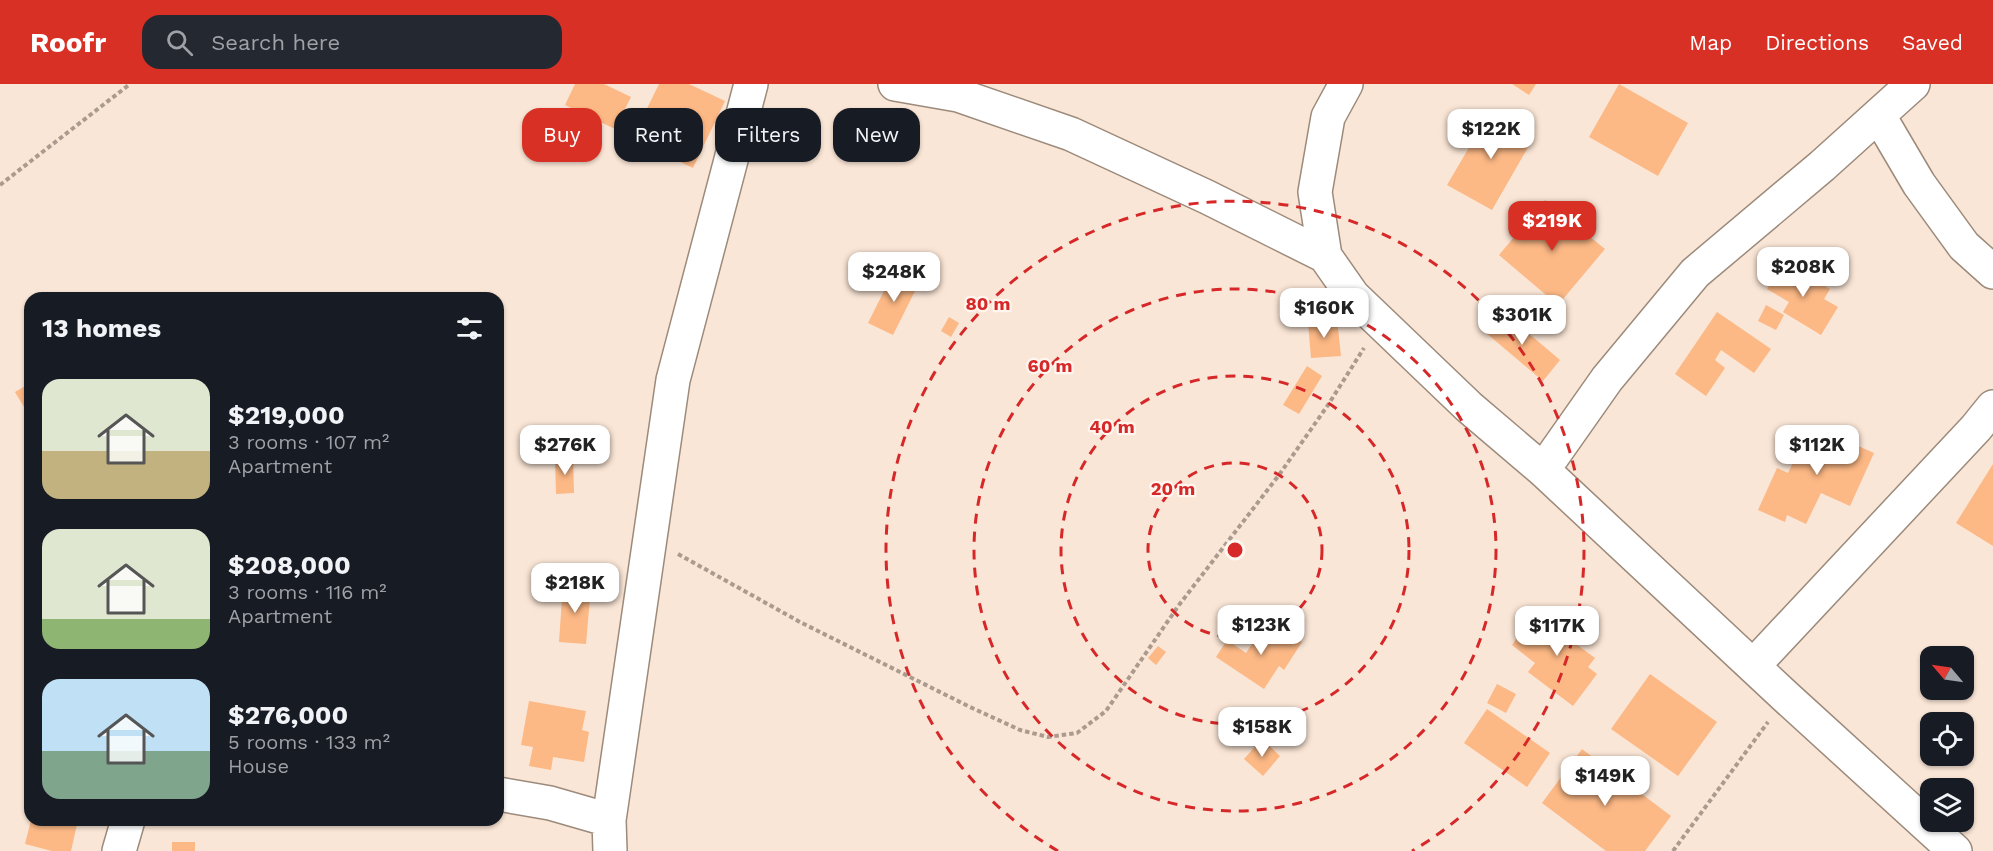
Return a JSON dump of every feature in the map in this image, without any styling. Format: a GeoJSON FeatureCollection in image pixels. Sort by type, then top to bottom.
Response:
{"type":"FeatureCollection","features":[{"type":"Feature","properties":{"kind":"street"},"geometry":{"type":"LineString","coordinates":[[895,84],[958,95],[1071,134],[1207,197],[1325,256]]}},
{"type":"Feature","properties":{"kind":"street"},"geometry":{"type":"LineString","coordinates":[[1346,84],[1328,117],[1315,192],[1325,256],[1353,296],[1469,407],[1543,470],[1955,851]]}},
{"type":"Feature","properties":{"kind":"street"},"geometry":{"type":"LineString","coordinates":[[1543,470],[1608,379],[1695,273],[1879,116],[1913,84]]}},
{"type":"Feature","properties":{"kind":"street"},"geometry":{"type":"LineString","coordinates":[[504,795],[550,803],[609,836],[673,380],[755,86]]}},
{"type":"Feature","properties":{"kind":"street"},"geometry":{"type":"LineString","coordinates":[[1879,116],[1919,184],[1964,246],[1993,272]]}},
{"type":"Feature","properties":{"kind":"street"},"geometry":{"type":"LineString","coordinates":[[1753,666],[1976,428],[1993,406]]}},
{"type":"Feature","properties":{"kind":"street"},"geometry":{"type":"LineString","coordinates":[[119,851],[126,826]]}},
{"type":"Feature","properties":{"kind":"path"},"geometry":{"type":"LineString","coordinates":[[0,185],[130,84]]}},
{"type":"Feature","properties":{"kind":"path"},"geometry":{"type":"LineString","coordinates":[[650,538],[800,622],[1020,730],[1048,737],[1077,733],[1106,711],[1179,605],[1279,475],[1328,405],[1380,322]]}},
{"type":"Feature","properties":{"kind":"path"},"geometry":{"type":"LineString","coordinates":[[1673,851],[1786,697]]}},
{"type":"Feature","properties":{"kind":"building"},"geometry":{"type":"Polygon","coordinates":[[[575,84],[604,84],[631,97],[626,108],[614,108],[614,129],[602,123],[602,108],[571,108],[565,105],[575,84]]]}},
{"type":"Feature","properties":{"kind":"building"},"geometry":{"type":"Polygon","coordinates":[[[659,84],[689,84],[725,101],[722,108],[715,108],[715,122],[703,147],[703,108],[647,108],[659,84]]]}},
{"type":"Feature","properties":{"kind":"building"},"geometry":{"type":"Polygon","coordinates":[[[1512,84],[1536,84],[1529,95],[1512,84]]]}},
{"type":"Feature","properties":{"kind":"building"},"geometry":{"type":"Polygon","coordinates":[[[1619,84],[1688,123],[1658,176],[1589,137],[1619,84]]]}},
{"type":"Feature","properties":{"kind":"building"},"geometry":{"type":"Polygon","coordinates":[[[1491,110],[1535,135],[1492,210],[1447,185],[1491,110]]]}},
{"type":"Feature","properties":{"kind":"building"},"geometry":{"type":"Polygon","coordinates":[[[680,162],[696,162],[693,168],[680,162]]]}},
{"type":"Feature","properties":{"kind":"building"},"geometry":{"type":"Polygon","coordinates":[[[1545,200],[1605,249],[1558,305],[1499,255],[1545,200]]]}},
{"type":"Feature","properties":{"kind":"building"},"geometry":{"type":"Polygon","coordinates":[[[1784,261],[1830,289],[1824,299],[1838,307],[1821,335],[1783,312],[1789,302],[1767,289],[1784,261]]]}},
{"type":"Feature","properties":{"kind":"building"},"geometry":{"type":"Polygon","coordinates":[[[894,271],[919,283],[893,335],[868,323],[894,271]]]}},
{"type":"Feature","properties":{"kind":"building"},"geometry":{"type":"Polygon","coordinates":[[[1766,305],[1784,315],[1776,330],[1758,321],[1766,305]]]}},
{"type":"Feature","properties":{"kind":"building"},"geometry":{"type":"Polygon","coordinates":[[[1502,311],[1560,360],[1543,381],[1485,332],[1502,311]]]}},
{"type":"Feature","properties":{"kind":"building"},"geometry":{"type":"Polygon","coordinates":[[[1717,312],[1771,349],[1754,373],[1721,350],[1715,360],[1725,368],[1706,396],[1675,374],[1717,312]]]}},
{"type":"Feature","properties":{"kind":"building"},"geometry":{"type":"Polygon","coordinates":[[[949,317],[959,323],[951,337],[941,331],[949,317]]]}},
{"type":"Feature","properties":{"kind":"building"},"geometry":{"type":"Polygon","coordinates":[[[1337,319],[1341,356],[1311,358],[1308,322],[1337,319]]]}},
{"type":"Feature","properties":{"kind":"building"},"geometry":{"type":"Polygon","coordinates":[[[1307,366],[1322,376],[1299,414],[1283,405],[1307,366]]]}},
{"type":"Feature","properties":{"kind":"building"},"geometry":{"type":"Polygon","coordinates":[[[24,387],[24,407],[15,392],[24,387]]]}},
{"type":"Feature","properties":{"kind":"building"},"geometry":{"type":"Polygon","coordinates":[[[1811,425],[1874,453],[1850,506],[1821,493],[1806,524],[1787,515],[1785,522],[1758,510],[1777,468],[1788,473],[1811,425]]]}},
{"type":"Feature","properties":{"kind":"building"},"geometry":{"type":"Polygon","coordinates":[[[573,457],[574,493],[556,494],[555,458],[573,457]]]}},
{"type":"Feature","properties":{"kind":"building"},"geometry":{"type":"Polygon","coordinates":[[[1993,464],[1993,546],[1956,523],[1993,464]]]}},
{"type":"Feature","properties":{"kind":"building"},"geometry":{"type":"Polygon","coordinates":[[[563,584],[591,586],[586,644],[559,642],[563,584]]]}},
{"type":"Feature","properties":{"kind":"building"},"geometry":{"type":"Polygon","coordinates":[[[1535,613],[1551,624],[1557,616],[1582,635],[1576,644],[1595,658],[1588,667],[1597,674],[1573,706],[1528,672],[1535,663],[1512,645],[1535,613]]]}},
{"type":"Feature","properties":{"kind":"building"},"geometry":{"type":"Polygon","coordinates":[[[1264,626],[1279,636],[1284,630],[1302,642],[1284,670],[1279,666],[1264,689],[1216,657],[1227,640],[1246,653],[1264,626]]]}},
{"type":"Feature","properties":{"kind":"building"},"geometry":{"type":"Polygon","coordinates":[[[1158,646],[1166,652],[1156,665],[1148,658],[1158,646]]]}},
{"type":"Feature","properties":{"kind":"building"},"geometry":{"type":"Polygon","coordinates":[[[1650,674],[1717,722],[1678,776],[1611,729],[1650,674]]]}},
{"type":"Feature","properties":{"kind":"building"},"geometry":{"type":"Polygon","coordinates":[[[1497,684],[1516,694],[1506,713],[1487,703],[1497,684]]]}},
{"type":"Feature","properties":{"kind":"building"},"geometry":{"type":"Polygon","coordinates":[[[529,701],[586,711],[582,730],[589,732],[584,762],[553,757],[551,770],[529,766],[533,747],[521,745],[529,701]]]}},
{"type":"Feature","properties":{"kind":"building"},"geometry":{"type":"Polygon","coordinates":[[[1487,709],[1550,753],[1527,787],[1464,743],[1487,709]]]}},
{"type":"Feature","properties":{"kind":"building"},"geometry":{"type":"Polygon","coordinates":[[[1262,739],[1280,756],[1263,776],[1244,759],[1262,739]]]}},
{"type":"Feature","properties":{"kind":"building"},"geometry":{"type":"Polygon","coordinates":[[[1582,749],[1671,816],[1645,851],[1606,851],[1542,803],[1582,749]]]}},
{"type":"Feature","properties":{"kind":"building"},"geometry":{"type":"Polygon","coordinates":[[[30,826],[77,826],[71,851],[52,851],[25,844],[30,826]]]}},
{"type":"Feature","properties":{"kind":"building"},"geometry":{"type":"Polygon","coordinates":[[[172,842],[195,842],[195,851],[172,851],[172,842]]]}}]}
